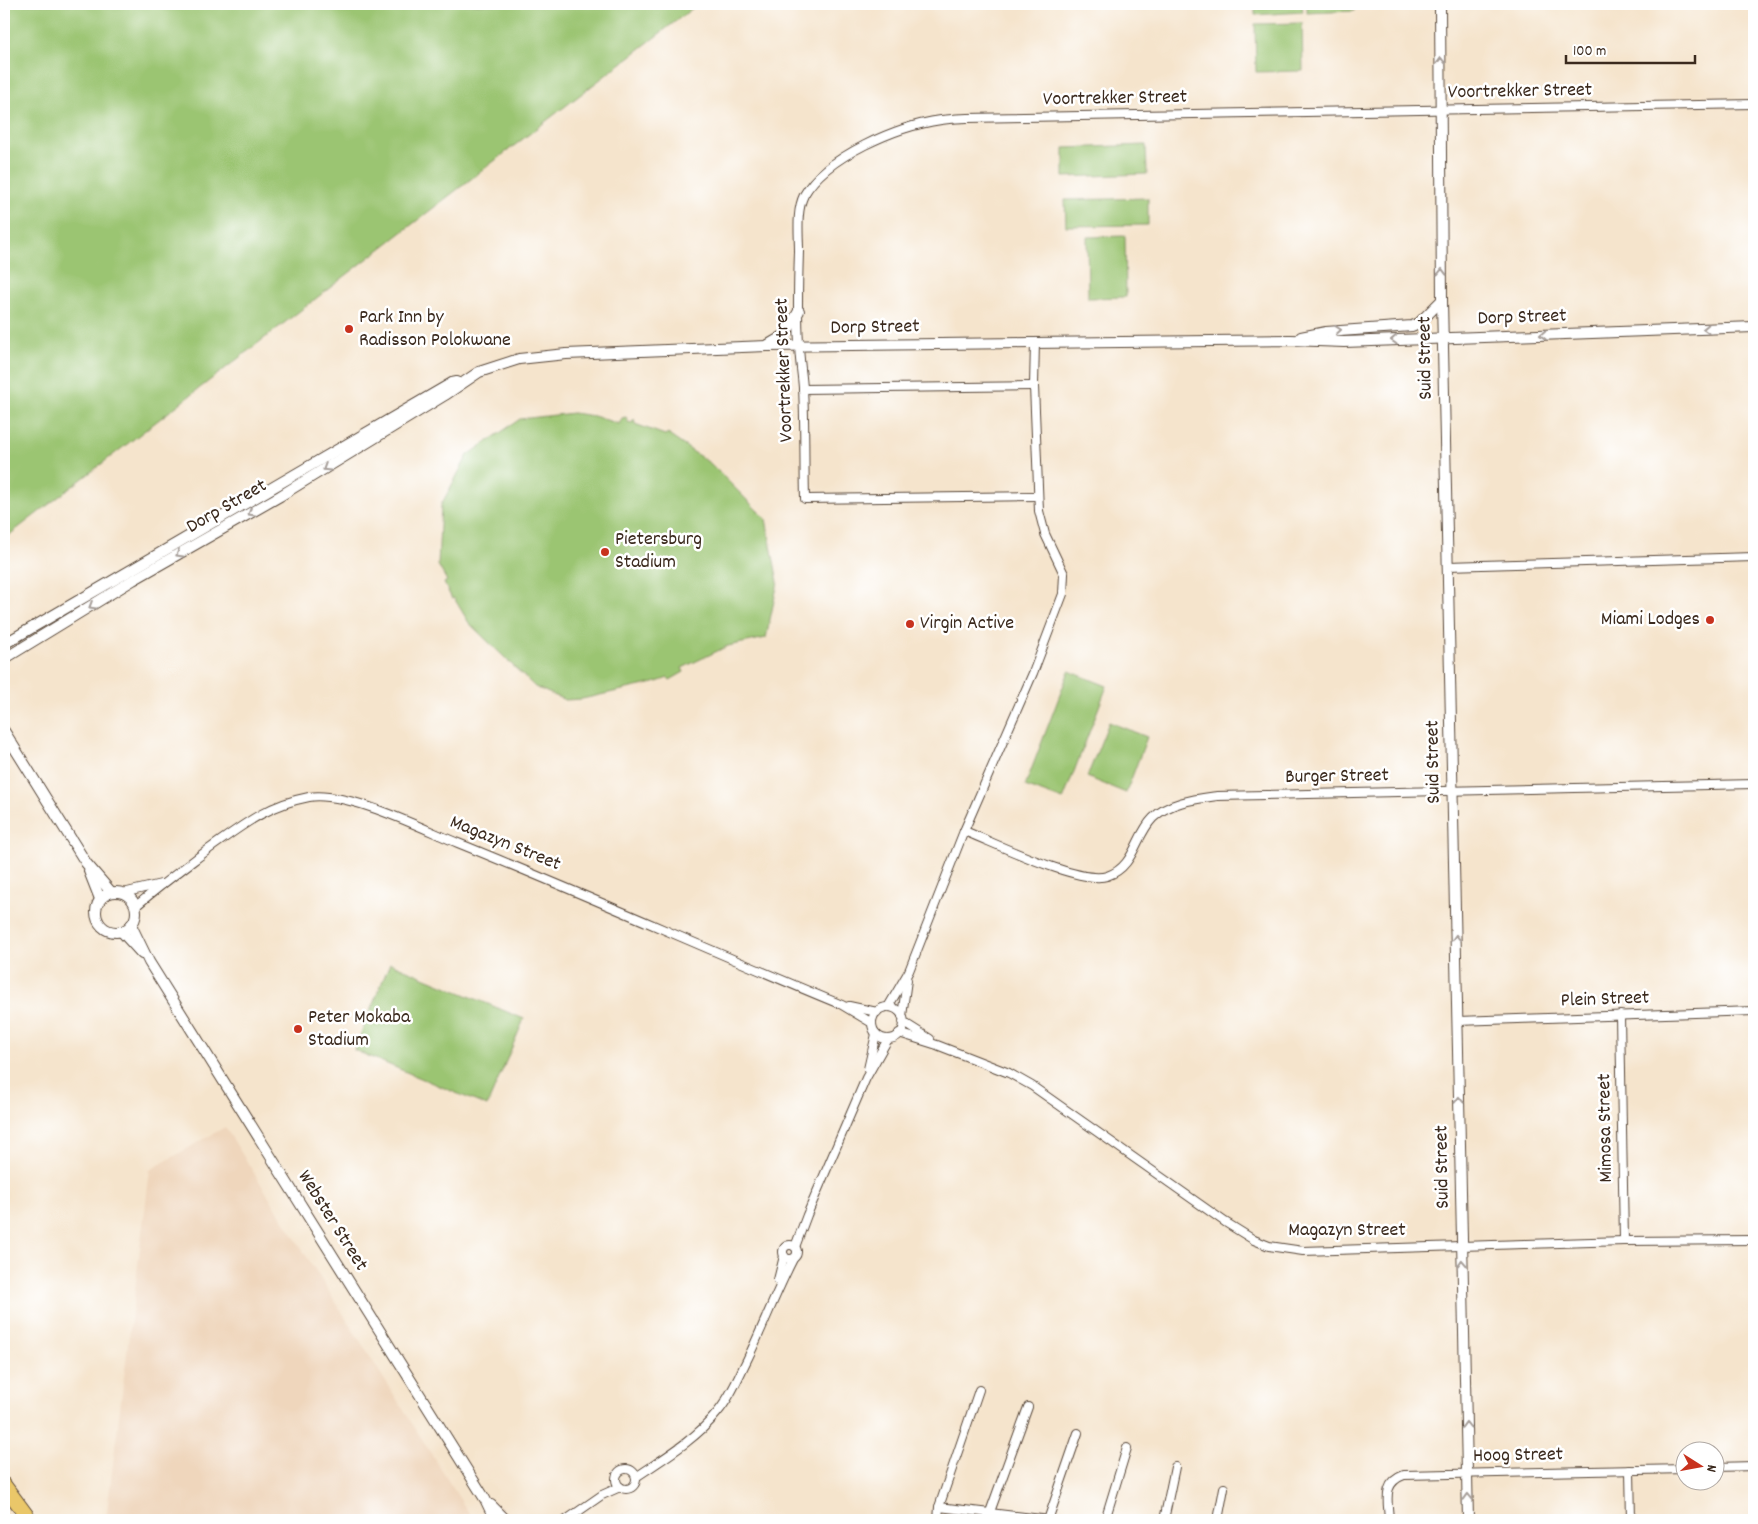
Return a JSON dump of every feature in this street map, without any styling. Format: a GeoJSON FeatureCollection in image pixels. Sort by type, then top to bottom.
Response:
{"type":"FeatureCollection","features":[{"type":"Feature","properties":{"kind":"highway"},"geometry":{"type":"LineString","coordinates":[[4,1484],[30,1520]]}},
{"type":"Feature","properties":{"kind":"street","name":"Suid Street"},"geometry":{"type":"LineString","coordinates":[[1440,4],[1442,300],[1468,1520]]}},
{"type":"Feature","properties":{"kind":"street","name":"Voortrekker Street"},"geometry":{"type":"LineString","coordinates":[[1038,496],[805,499],[803,389],[799,346],[799,218],[801,205],[804,196],[824,171],[866,144],[892,133],[940,120],[968,118],[1754,104]]}},
{"type":"Feature","properties":{"kind":"street","name":"Dorp Street"},"geometry":{"type":"LineString","coordinates":[[1291,340],[1326,332],[1412,326],[1419,322],[1442,300]]}},
{"type":"Feature","properties":{"kind":"street"},"geometry":{"type":"LineString","coordinates":[[767,346],[785,334],[799,311]]}},
{"type":"Feature","properties":{"kind":"street","name":"Dorp Street"},"geometry":{"type":"LineString","coordinates":[[4,644],[280,496],[445,395],[479,372],[519,359],[548,355],[767,346],[1291,340],[1344,342],[1754,327]]}},
{"type":"Feature","properties":{"kind":"street"},"geometry":{"type":"LineString","coordinates":[[888,1007],[909,971],[964,831],[1033,673],[1063,594],[1064,574],[1040,522],[1034,386],[1035,342]]}},
{"type":"Feature","properties":{"kind":"street"},"geometry":{"type":"LineString","coordinates":[[803,389],[1034,386]]}},
{"type":"Feature","properties":{"kind":"street"},"geometry":{"type":"LineString","coordinates":[[1448,566],[1754,557]]}},
{"type":"Feature","properties":{"kind":"street","name":"Dorp Street"},"geometry":{"type":"LineString","coordinates":[[4,659],[131,576]]}},
{"type":"Feature","properties":{"kind":"street"},"geometry":{"type":"LineString","coordinates":[[4,731],[86,863],[111,892]]}},
{"type":"Feature","properties":{"kind":"street","name":"Burger Street"},"geometry":{"type":"LineString","coordinates":[[964,831],[1066,873],[1106,877],[1116,872],[1126,863],[1152,819],[1166,809],[1196,799],[1217,796],[1754,784]]}},
{"type":"Feature","properties":{"kind":"street","name":"Magazyn Street"},"geometry":{"type":"LineString","coordinates":[[135,907],[162,883],[262,812],[311,797],[342,800],[379,811],[558,883],[842,1004],[872,1023]]}},
{"type":"Feature","properties":{"kind":"street"},"geometry":{"type":"LineString","coordinates":[[86,863],[100,899]]}},
{"type":"Feature","properties":{"kind":"street","name":"Magazyn Street"},"geometry":{"type":"LineString","coordinates":[[123,893],[162,883]]}},
{"type":"Feature","properties":{"kind":"street"},"geometry":{"type":"LineString","coordinates":[[111,892],[123,893],[129,896],[135,907],[134,919],[131,925],[121,931],[108,931],[99,922],[96,910],[100,899],[111,892]]}},
{"type":"Feature","properties":{"kind":"street","name":"Webster Street"},"geometry":{"type":"LineString","coordinates":[[131,925],[149,962],[485,1498],[495,1520]]}},
{"type":"Feature","properties":{"kind":"street","name":"Webster Street"},"geometry":{"type":"LineString","coordinates":[[121,931],[149,962]]}},
{"type":"Feature","properties":{"kind":"street"},"geometry":{"type":"LineString","coordinates":[[876,1034],[888,1038],[900,1033],[903,1027],[909,971]]}},
{"type":"Feature","properties":{"kind":"street","name":"Magazyn Street"},"geometry":{"type":"LineString","coordinates":[[842,1004],[877,1012]]}},
{"type":"Feature","properties":{"kind":"street"},"geometry":{"type":"LineString","coordinates":[[866,1078],[876,1034],[872,1023],[877,1012],[888,1007],[894,1008],[903,1019]]}},
{"type":"Feature","properties":{"kind":"street","name":"Plein Street"},"geometry":{"type":"LineString","coordinates":[[1458,1021],[1754,1011]]}},
{"type":"Feature","properties":{"kind":"street","name":"Mimosa Street"},"geometry":{"type":"LineString","coordinates":[[1620,1015],[1624,1241]]}},
{"type":"Feature","properties":{"kind":"street","name":"Magazyn Street"},"geometry":{"type":"LineString","coordinates":[[903,1019],[937,1045]]}},
{"type":"Feature","properties":{"kind":"street","name":"Magazyn Street"},"geometry":{"type":"LineString","coordinates":[[900,1033],[1009,1073],[1032,1086],[1225,1222],[1260,1243],[1285,1249],[1303,1250],[1624,1241],[1754,1240]]}},
{"type":"Feature","properties":{"kind":"street"},"geometry":{"type":"LineString","coordinates":[[775,1294],[784,1256],[783,1249],[792,1246],[866,1078],[888,1038]]}},
{"type":"Feature","properties":{"kind":"street"},"geometry":{"type":"LineString","coordinates":[[618,1484],[617,1473],[620,1470],[624,1469],[633,1473],[658,1462],[691,1438],[717,1414],[726,1401],[758,1336],[792,1259],[797,1255],[792,1246]]}},
{"type":"Feature","properties":{"kind":"street"},"geometry":{"type":"LineString","coordinates":[[784,1256],[787,1259],[792,1259]]}},
{"type":"Feature","properties":{"kind":"street"},"geometry":{"type":"LineString","coordinates":[[979,1390],[938,1516],[990,1516],[1049,1520],[1078,1433]]}},
{"type":"Feature","properties":{"kind":"street"},"geometry":{"type":"LineString","coordinates":[[990,1516],[1028,1408]]}},
{"type":"Feature","properties":{"kind":"street"},"geometry":{"type":"LineString","coordinates":[[1105,1520],[1126,1448]]}},
{"type":"Feature","properties":{"kind":"street"},"geometry":{"type":"LineString","coordinates":[[1726,1467],[1754,1466]]}},
{"type":"Feature","properties":{"kind":"street"},"geometry":{"type":"LineString","coordinates":[[1164,1520],[1176,1467]]}},
{"type":"Feature","properties":{"kind":"street","name":"Hoog Street"},"geometry":{"type":"LineString","coordinates":[[1389,1520],[1388,1489],[1396,1478],[1404,1475],[1676,1468]]}},
{"type":"Feature","properties":{"kind":"street"},"geometry":{"type":"LineString","coordinates":[[1630,1470],[1631,1520]]}},
{"type":"Feature","properties":{"kind":"street"},"geometry":{"type":"LineString","coordinates":[[618,1484],[628,1489],[631,1487],[634,1484],[633,1473]]}},
{"type":"Feature","properties":{"kind":"street"},"geometry":{"type":"LineString","coordinates":[[566,1520],[618,1484]]}},
{"type":"Feature","properties":{"kind":"street"},"geometry":{"type":"LineString","coordinates":[[1218,1520],[1224,1488]]}},
{"type":"Feature","properties":{"kind":"street","name":"Webster Street"},"geometry":{"type":"LineString","coordinates":[[485,1498],[506,1520]]}},
{"type":"Feature","properties":{"kind":"shaded area"},"geometry":{"type":"Polygon","coordinates":[[[225,1127],[473,1520],[106,1520],[150,1170],[225,1127]]]}},
{"type":"Feature","properties":{"kind":"green space"},"geometry":{"type":"Polygon","coordinates":[[[4,4],[698,4],[4,539],[4,4]]]}},
{"type":"Feature","properties":{"kind":"green space"},"geometry":{"type":"Polygon","coordinates":[[[1255,4],[1302,4],[1303,12],[1255,15],[1255,4]]]}},
{"type":"Feature","properties":{"kind":"green space"},"geometry":{"type":"Polygon","coordinates":[[[1307,4],[1354,4],[1354,11],[1307,13],[1307,4]]]}},
{"type":"Feature","properties":{"kind":"green space"},"geometry":{"type":"Polygon","coordinates":[[[1302,23],[1303,71],[1256,72],[1255,24],[1302,23]]]}},
{"type":"Feature","properties":{"kind":"green space"},"geometry":{"type":"Polygon","coordinates":[[[1146,145],[1147,174],[1064,177],[1064,148],[1146,145]]]}},
{"type":"Feature","properties":{"kind":"green space"},"geometry":{"type":"Polygon","coordinates":[[[1148,198],[1148,225],[1066,226],[1065,200],[1148,198]]]}},
{"type":"Feature","properties":{"kind":"green space"},"geometry":{"type":"Polygon","coordinates":[[[1125,236],[1126,297],[1088,298],[1087,237],[1125,236]]]}},
{"type":"Feature","properties":{"kind":"green space","name":"Pietersburg Stadium"},"geometry":{"type":"Polygon","coordinates":[[[573,413],[594,416],[619,424],[622,418],[626,417],[628,422],[632,423],[634,419],[635,424],[665,435],[668,433],[711,464],[766,519],[778,582],[766,638],[728,646],[682,668],[684,672],[670,680],[668,678],[654,683],[582,699],[565,700],[535,687],[469,623],[454,598],[452,599],[444,583],[447,581],[438,565],[441,505],[468,455],[520,419],[573,413]]]}},
{"type":"Feature","properties":{"kind":"green space"},"geometry":{"type":"Polygon","coordinates":[[[1069,671],[1107,686],[1063,800],[1025,786],[1069,671]]]}},
{"type":"Feature","properties":{"kind":"green space"},"geometry":{"type":"Polygon","coordinates":[[[1109,722],[1147,737],[1126,793],[1087,777],[1109,722]]]}},
{"type":"Feature","properties":{"kind":"green space","name":"Peter Mokaba Stadium"},"geometry":{"type":"Polygon","coordinates":[[[390,963],[524,1019],[487,1106],[354,1050],[390,963]]]}},
{"type":"Feature","properties":{"kind":"place","name":"Park Inn by Radisson Polokwane"},"geometry":{"type":"Point","coordinates":[349,329]}},
{"type":"Feature","properties":{"kind":"place","name":"Pietersburg Stadium"},"geometry":{"type":"Point","coordinates":[605,552]}},
{"type":"Feature","properties":{"kind":"place","name":"Miami Lodges"},"geometry":{"type":"Point","coordinates":[1710,620]}},
{"type":"Feature","properties":{"kind":"place","name":"Virgin Active"},"geometry":{"type":"Point","coordinates":[910,624]}},
{"type":"Feature","properties":{"kind":"place","name":"Peter Mokaba Stadium"},"geometry":{"type":"Point","coordinates":[298,1029]}}]}
